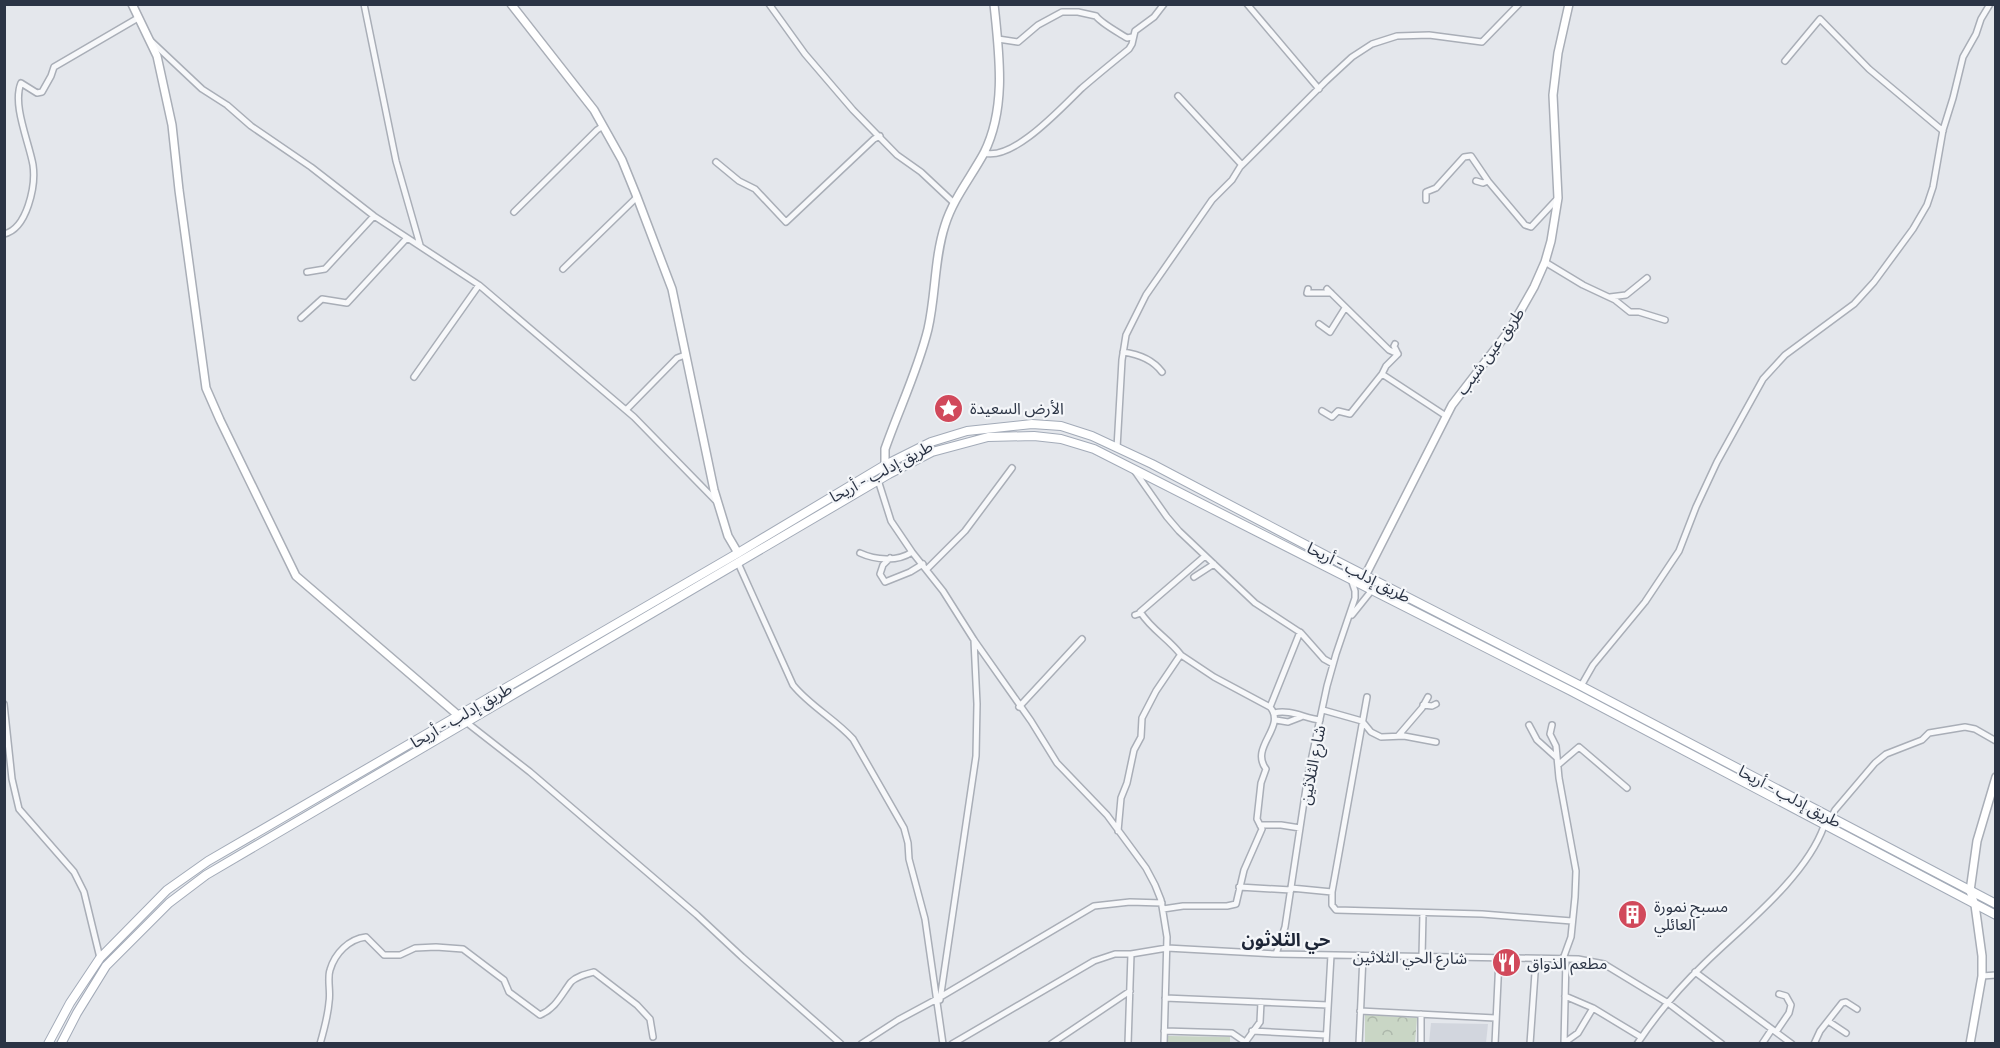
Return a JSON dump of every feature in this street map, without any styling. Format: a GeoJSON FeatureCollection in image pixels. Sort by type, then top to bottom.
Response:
{"type":"FeatureCollection","features":[{"type":"Feature","properties":{"kind":"main road","name":"طريق إدلب - أريحا"},"geometry":{"type":"LineString","coordinates":[[48,1044],[70,1003],[100,958],[168,890],[208,861],[885,465],[931,442],[967,431],[1032,424],[1061,426],[1092,436],[1152,464],[1325,560],[1351,579],[1663,739],[1995,915]]}},
{"type":"Feature","properties":{"kind":"main road","name":"طريق إدلب - أريحا"},"geometry":{"type":"LineString","coordinates":[[61,1044],[106,966],[169,903],[206,875],[878,480],[932,452],[988,437],[1034,436],[1061,439],[1094,448],[1325,560],[1365,576],[1581,686],[1995,904]]}},
{"type":"Feature","properties":{"kind":"main road"},"geometry":{"type":"LineString","coordinates":[[807,512],[811,520]]}},
{"type":"Feature","properties":{"kind":"main road"},"geometry":{"type":"LineString","coordinates":[[481,703],[486,711]]}},
{"type":"Feature","properties":{"kind":"main road"},"geometry":{"type":"LineString","coordinates":[[1747,784],[1751,776]]}},
{"type":"Feature","properties":{"kind":"street"},"geometry":{"type":"LineString","coordinates":[[132,4],[157,56],[172,125],[206,388],[220,420],[296,576],[459,716]]}},
{"type":"Feature","properties":{"kind":"street"},"geometry":{"type":"LineString","coordinates":[[364,4],[396,161],[421,246]]}},
{"type":"Feature","properties":{"kind":"street"},"geometry":{"type":"LineString","coordinates":[[511,4],[594,110],[622,160],[672,289],[705,453],[728,536],[738,553]]}},
{"type":"Feature","properties":{"kind":"street"},"geometry":{"type":"LineString","coordinates":[[769,4],[805,54],[853,110],[897,155],[921,172],[954,203]]}},
{"type":"Feature","properties":{"kind":"street"},"geometry":{"type":"LineString","coordinates":[[885,465],[885,449],[928,330],[934,295],[936,261],[946,222],[954,203],[984,153],[994,126],[998,105],[999,77],[994,4]]}},
{"type":"Feature","properties":{"kind":"street"},"geometry":{"type":"LineString","coordinates":[[984,153],[999,153],[1038,131],[1083,88],[1129,49],[1135,30],[1154,17],[1164,4]]}},
{"type":"Feature","properties":{"kind":"street"},"geometry":{"type":"LineString","coordinates":[[1246,4],[1319,88]]}},
{"type":"Feature","properties":{"kind":"street"},"geometry":{"type":"LineString","coordinates":[[1117,448],[1126,335],[1146,295],[1212,200],[1232,180],[1242,165],[1352,57],[1372,44],[1397,36],[1429,35],[1482,42],[1519,4]]}},
{"type":"Feature","properties":{"kind":"street","name":"طريق عين شيب"},"geometry":{"type":"LineString","coordinates":[[1365,576],[1452,405],[1509,331],[1534,287],[1545,262],[1558,198],[1552,95],[1558,53],[1569,4]]}},
{"type":"Feature","properties":{"kind":"street"},"geometry":{"type":"LineString","coordinates":[[1581,686],[1593,665],[1645,602],[1679,550],[1717,462],[1763,379],[1785,355],[1854,304],[1874,282],[1913,229],[1927,205],[1933,187],[1943,131],[1963,57],[1990,4]]}},
{"type":"Feature","properties":{"kind":"street"},"geometry":{"type":"LineString","coordinates":[[998,39],[1018,42],[1046,20],[1067,12],[1096,16],[1103,24],[1112,27],[1127,38],[1132,37]]}},
{"type":"Feature","properties":{"kind":"street"},"geometry":{"type":"LineString","coordinates":[[4,234],[16,229],[27,211],[33,167],[20,106],[18,90],[21,82],[37,93],[42,92],[54,67],[138,18]]}},
{"type":"Feature","properties":{"kind":"street"},"geometry":{"type":"LineString","coordinates":[[1785,61],[1820,19],[1869,69],[1943,131]]}},
{"type":"Feature","properties":{"kind":"street"},"geometry":{"type":"LineString","coordinates":[[149,40],[202,89],[227,105],[251,126],[374,216],[479,285],[626,410],[718,503]]}},
{"type":"Feature","properties":{"kind":"street"},"geometry":{"type":"LineString","coordinates":[[1178,96],[1242,165]]}},
{"type":"Feature","properties":{"kind":"street"},"geometry":{"type":"LineString","coordinates":[[514,212],[603,126]]}},
{"type":"Feature","properties":{"kind":"street"},"geometry":{"type":"LineString","coordinates":[[716,162],[739,181],[755,189],[786,222],[874,139],[880,136]]}},
{"type":"Feature","properties":{"kind":"street"},"geometry":{"type":"LineString","coordinates":[[1426,200],[1426,192],[1436,188],[1464,156],[1471,156],[1488,181],[1525,225],[1531,227],[1558,198]]}},
{"type":"Feature","properties":{"kind":"street"},"geometry":{"type":"LineString","coordinates":[[1476,181],[1483,183],[1488,181]]}},
{"type":"Feature","properties":{"kind":"street"},"geometry":{"type":"LineString","coordinates":[[563,269],[637,197]]}},
{"type":"Feature","properties":{"kind":"street"},"geometry":{"type":"LineString","coordinates":[[307,272],[326,268],[374,216]]}},
{"type":"Feature","properties":{"kind":"street"},"geometry":{"type":"LineString","coordinates":[[301,318],[322,299],[347,303],[407,238]]}},
{"type":"Feature","properties":{"kind":"street"},"geometry":{"type":"LineString","coordinates":[[1545,262],[1583,285],[1609,297],[1630,312],[1639,312],[1665,320]]}},
{"type":"Feature","properties":{"kind":"street"},"geometry":{"type":"LineString","coordinates":[[1609,297],[1626,295],[1647,278]]}},
{"type":"Feature","properties":{"kind":"street"},"geometry":{"type":"LineString","coordinates":[[414,377],[479,285]]}},
{"type":"Feature","properties":{"kind":"street"},"geometry":{"type":"LineString","coordinates":[[1308,289],[1307,293],[1329,291],[1389,350],[1398,354]]}},
{"type":"Feature","properties":{"kind":"street"},"geometry":{"type":"LineString","coordinates":[[1319,324],[1330,332],[1345,308]]}},
{"type":"Feature","properties":{"kind":"street"},"geometry":{"type":"LineString","coordinates":[[1395,344],[1398,354]]}},
{"type":"Feature","properties":{"kind":"street"},"geometry":{"type":"LineString","coordinates":[[1123,352],[1137,355],[1153,363],[1162,372]]}},
{"type":"Feature","properties":{"kind":"street"},"geometry":{"type":"LineString","coordinates":[[1322,411],[1332,417],[1338,411],[1350,414],[1386,366],[1398,354]]}},
{"type":"Feature","properties":{"kind":"street"},"geometry":{"type":"LineString","coordinates":[[626,410],[677,358],[685,355]]}},
{"type":"Feature","properties":{"kind":"street"},"geometry":{"type":"LineString","coordinates":[[1382,374],[1446,416]]}},
{"type":"Feature","properties":{"kind":"street"},"geometry":{"type":"LineString","coordinates":[[927,569],[965,531],[1012,468]]}},
{"type":"Feature","properties":{"kind":"street"},"geometry":{"type":"LineString","coordinates":[[1133,468],[1167,517],[1205,556],[1255,603],[1300,632],[1324,659],[1333,664]]}},
{"type":"Feature","properties":{"kind":"street"},"geometry":{"type":"LineString","coordinates":[[878,480],[891,521],[912,552],[927,569],[1019,707],[1031,720],[1057,763],[1096,802],[1146,868],[1155,885],[1162,906],[1167,948],[1164,1044]]}},
{"type":"Feature","properties":{"kind":"street"},"geometry":{"type":"LineString","coordinates":[[860,553],[879,559],[909,555],[912,552]]}},
{"type":"Feature","properties":{"kind":"street"},"geometry":{"type":"LineString","coordinates":[[1205,556],[1137,614],[1181,655],[1272,710],[1320,720]]}},
{"type":"Feature","properties":{"kind":"street"},"geometry":{"type":"LineString","coordinates":[[890,558],[881,568],[880,574],[885,582],[923,564]]}},
{"type":"Feature","properties":{"kind":"street"},"geometry":{"type":"LineString","coordinates":[[738,563],[794,685],[800,693],[853,739],[904,828],[925,919],[939,998]]}},
{"type":"Feature","properties":{"kind":"street"},"geometry":{"type":"LineString","coordinates":[[1194,577],[1214,564]]}},
{"type":"Feature","properties":{"kind":"street","name":"شارع الثلاثين"},"geometry":{"type":"LineString","coordinates":[[1276,954],[1285,927],[1308,775],[1320,720],[1333,664],[1355,598],[1351,579]]}},
{"type":"Feature","properties":{"kind":"street"},"geometry":{"type":"LineString","coordinates":[[1346,627],[1357,607],[1372,590]]}},
{"type":"Feature","properties":{"kind":"street"},"geometry":{"type":"LineString","coordinates":[[861,1044],[1094,906],[1130,902],[1162,906],[1236,904],[1248,858],[1262,829],[1257,819],[1261,783],[1266,769],[1261,756],[1276,720],[1272,710],[1300,632]]}},
{"type":"Feature","properties":{"kind":"street"},"geometry":{"type":"LineString","coordinates":[[1019,707],[1082,639]]}},
{"type":"Feature","properties":{"kind":"street"},"geometry":{"type":"LineString","coordinates":[[943,1044],[938,1008],[939,998],[976,756],[974,640]]}},
{"type":"Feature","properties":{"kind":"street"},"geometry":{"type":"LineString","coordinates":[[1118,831],[1122,798],[1134,750],[1141,737],[1142,718],[1172,666],[1181,655]]}},
{"type":"Feature","properties":{"kind":"street"},"geometry":{"type":"LineString","coordinates":[[1398,736],[1428,697]]}},
{"type":"Feature","properties":{"kind":"street"},"geometry":{"type":"LineString","coordinates":[[1367,698],[1332,892],[1332,904],[1336,910],[1482,914],[1572,921]]}},
{"type":"Feature","properties":{"kind":"street"},"geometry":{"type":"LineString","coordinates":[[4,704],[12,779],[19,809],[74,872],[84,892],[100,958]]}},
{"type":"Feature","properties":{"kind":"street"},"geometry":{"type":"LineString","coordinates":[[1423,705],[1436,704]]}},
{"type":"Feature","properties":{"kind":"street"},"geometry":{"type":"LineString","coordinates":[[1323,710],[1362,721],[1371,732],[1382,737],[1404,736],[1436,742]]}},
{"type":"Feature","properties":{"kind":"street"},"geometry":{"type":"LineString","coordinates":[[1276,720],[1288,722],[1300,717]]}},
{"type":"Feature","properties":{"kind":"street"},"geometry":{"type":"LineString","coordinates":[[466,722],[530,772],[697,915],[841,1044]]}},
{"type":"Feature","properties":{"kind":"street"},"geometry":{"type":"LineString","coordinates":[[1529,725],[1537,740],[1557,758]]}},
{"type":"Feature","properties":{"kind":"street"},"geometry":{"type":"LineString","coordinates":[[1552,725],[1550,734],[1556,746],[1576,871],[1571,937],[1564,959],[1564,1043]]}},
{"type":"Feature","properties":{"kind":"street"},"geometry":{"type":"LineString","coordinates":[[1831,818],[1835,810],[1875,763],[1886,754],[1922,740],[1929,733],[1965,727],[1975,729],[1995,741]]}},
{"type":"Feature","properties":{"kind":"street"},"geometry":{"type":"LineString","coordinates":[[1558,765],[1579,747],[1627,788]]}},
{"type":"Feature","properties":{"kind":"street"},"geometry":{"type":"LineString","coordinates":[[1970,1044],[1982,976],[1982,956],[1970,891],[1977,841],[1995,777]]}},
{"type":"Feature","properties":{"kind":"street"},"geometry":{"type":"LineString","coordinates":[[1260,825],[1300,828]]}},
{"type":"Feature","properties":{"kind":"street"},"geometry":{"type":"LineString","coordinates":[[1637,1044],[1695,972],[1738,933],[1798,870],[1813,849],[1824,826]]}},
{"type":"Feature","properties":{"kind":"street"},"geometry":{"type":"LineString","coordinates":[[1239,887],[1332,892]]}},
{"type":"Feature","properties":{"kind":"street"},"geometry":{"type":"LineString","coordinates":[[1422,957],[1423,913]]}},
{"type":"Feature","properties":{"kind":"street"},"geometry":{"type":"LineString","coordinates":[[320,1044],[330,1001],[330,971],[347,944],[353,939],[366,937],[384,955],[400,955],[415,948],[463,949],[504,980],[509,992],[540,1015],[549,1011],[572,981],[594,972],[650,1018],[652,1037]]}},
{"type":"Feature","properties":{"kind":"street","name":"شارع الحي الثلاثين"},"geometry":{"type":"LineString","coordinates":[[952,1044],[1094,962],[1115,954],[1131,954],[1167,948],[1276,954],[1564,959],[1604,964],[1668,1003],[1722,1044]]}},
{"type":"Feature","properties":{"kind":"street"},"geometry":{"type":"LineString","coordinates":[[1128,1044],[1131,954]]}},
{"type":"Feature","properties":{"kind":"street"},"geometry":{"type":"LineString","coordinates":[[1326,1044],[1331,955]]}},
{"type":"Feature","properties":{"kind":"street"},"geometry":{"type":"LineString","coordinates":[[1359,1044],[1363,956]]}},
{"type":"Feature","properties":{"kind":"street"},"geometry":{"type":"LineString","coordinates":[[1495,1044],[1498,958]]}},
{"type":"Feature","properties":{"kind":"street"},"geometry":{"type":"LineString","coordinates":[[1530,1044],[1536,959]]}},
{"type":"Feature","properties":{"kind":"street"},"geometry":{"type":"LineString","coordinates":[[1695,972],[1792,1044]]}},
{"type":"Feature","properties":{"kind":"street"},"geometry":{"type":"LineString","coordinates":[[1982,976],[1995,975]]}},
{"type":"Feature","properties":{"kind":"street"},"geometry":{"type":"LineString","coordinates":[[1051,1044],[1130,991]]}},
{"type":"Feature","properties":{"kind":"street"},"geometry":{"type":"LineString","coordinates":[[1762,1044],[1789,1013],[1791,1005],[1786,996],[1779,994]]}},
{"type":"Feature","properties":{"kind":"street"},"geometry":{"type":"LineString","coordinates":[[1565,996],[1593,1008],[1641,1037]]}},
{"type":"Feature","properties":{"kind":"street"},"geometry":{"type":"LineString","coordinates":[[1165,998],[1328,1005]]}},
{"type":"Feature","properties":{"kind":"street"},"geometry":{"type":"LineString","coordinates":[[1164,1031],[1232,1033],[1244,1043],[1260,1022],[1261,1002]]}},
{"type":"Feature","properties":{"kind":"street"},"geometry":{"type":"LineString","coordinates":[[1814,1044],[1842,1002],[1857,1009]]}},
{"type":"Feature","properties":{"kind":"street"},"geometry":{"type":"LineString","coordinates":[[1564,1043],[1578,1033],[1593,1008]]}},
{"type":"Feature","properties":{"kind":"street"},"geometry":{"type":"LineString","coordinates":[[1360,1011],[1495,1018]]}},
{"type":"Feature","properties":{"kind":"street"},"geometry":{"type":"LineString","coordinates":[[1421,1014],[1421,1044]]}},
{"type":"Feature","properties":{"kind":"street"},"geometry":{"type":"LineString","coordinates":[[1828,1021],[1846,1033]]}},
{"type":"Feature","properties":{"kind":"street"},"geometry":{"type":"LineString","coordinates":[[1252,1031],[1326,1035]]}},
{"type":"Feature","properties":{"kind":"shaded area"},"geometry":{"type":"Polygon","coordinates":[[[1431,1023],[1488,1024],[1486,1043],[1429,1043],[1431,1023]]]}},
{"type":"Feature","properties":{"kind":"green space"},"geometry":{"type":"Polygon","coordinates":[[[1365,1015],[1417,1018],[1415,1043],[1365,1043],[1365,1015]]]}},
{"type":"Feature","properties":{"kind":"green space"},"geometry":{"type":"Polygon","coordinates":[[[1168,1036],[1230,1037],[1230,1043],[1168,1043],[1168,1036]]]}},
{"type":"Feature","properties":{"kind":"place","name":"الأرض السعيدة"},"geometry":{"type":"Point","coordinates":[949,408]}},
{"type":"Feature","properties":{"kind":"place","name":"مسبح نمورة العائلي"},"geometry":{"type":"Point","coordinates":[1633,915]}},
{"type":"Feature","properties":{"kind":"place","name":"مطعم الذواق"},"geometry":{"type":"Point","coordinates":[1506,963]}},
{"type":"Feature","properties":{"kind":"district","name":"حي الثلاثون"},"geometry":{"type":"Point","coordinates":[1286,939]}}]}
